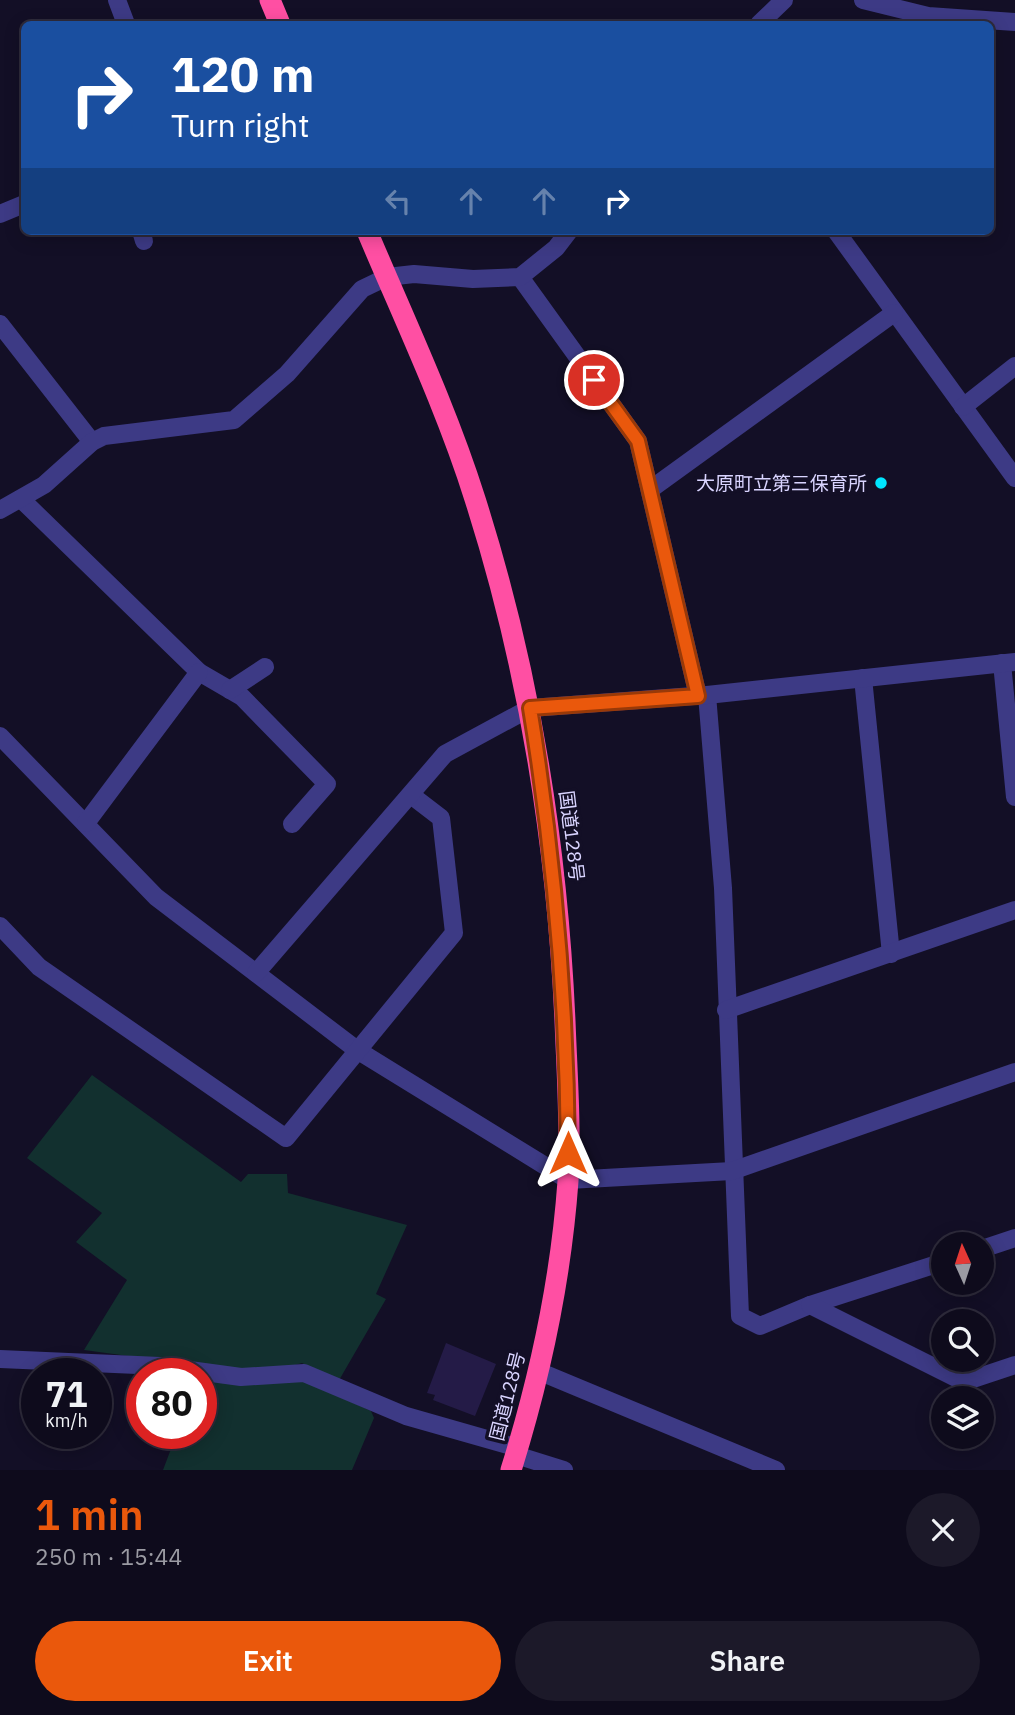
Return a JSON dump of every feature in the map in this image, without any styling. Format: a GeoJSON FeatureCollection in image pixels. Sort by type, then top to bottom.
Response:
{"type":"FeatureCollection","features":[{"type":"Feature","properties":{"kind":"highway"},"geometry":{"type":"LineString","coordinates":[[270,0],[279,21]]}},
{"type":"Feature","properties":{"kind":"highway","name":"国道128号"},"geometry":{"type":"LineString","coordinates":[[370,235],[474,496],[498,576],[530,708],[551,832],[562,954],[568,1180],[556,1282],[538,1371],[515,1458]]}},
{"type":"Feature","properties":{"kind":"street"},"geometry":{"type":"LineString","coordinates":[[117,0],[125,21]]}},
{"type":"Feature","properties":{"kind":"street"},"geometry":{"type":"LineString","coordinates":[[762,21],[784,0]]}},
{"type":"Feature","properties":{"kind":"street"},"geometry":{"type":"LineString","coordinates":[[863,0],[928,16],[1015,22]]}},
{"type":"Feature","properties":{"kind":"street"},"geometry":{"type":"LineString","coordinates":[[0,214],[21,205]]}},
{"type":"Feature","properties":{"kind":"street"},"geometry":{"type":"LineString","coordinates":[[0,510],[22,500],[44,485],[92,442],[104,436],[234,420],[286,374],[362,289],[387,277],[414,274],[473,279],[520,277],[556,248],[566,235]]}},
{"type":"Feature","properties":{"kind":"street"},"geometry":{"type":"LineString","coordinates":[[839,235],[1015,478]]}},
{"type":"Feature","properties":{"kind":"street"},"geometry":{"type":"LineString","coordinates":[[520,277],[638,441],[702,695],[723,888],[732,1171],[740,1316],[760,1326],[810,1305],[931,1266]]}},
{"type":"Feature","properties":{"kind":"street"},"geometry":{"type":"LineString","coordinates":[[651,489],[894,313]]}},
{"type":"Feature","properties":{"kind":"street"},"geometry":{"type":"LineString","coordinates":[[0,324],[92,442]]}},
{"type":"Feature","properties":{"kind":"street"},"geometry":{"type":"LineString","coordinates":[[963,407],[1015,366]]}},
{"type":"Feature","properties":{"kind":"street"},"geometry":{"type":"LineString","coordinates":[[22,500],[199,672],[242,697],[327,784],[292,824]]}},
{"type":"Feature","properties":{"kind":"street"},"geometry":{"type":"LineString","coordinates":[[256,973],[445,754],[530,708],[702,695],[1009,663],[1015,797]]}},
{"type":"Feature","properties":{"kind":"street"},"geometry":{"type":"LineString","coordinates":[[230,690],[265,667]]}},
{"type":"Feature","properties":{"kind":"street"},"geometry":{"type":"LineString","coordinates":[[86,823],[199,672]]}},
{"type":"Feature","properties":{"kind":"street"},"geometry":{"type":"LineString","coordinates":[[863,678],[891,954]]}},
{"type":"Feature","properties":{"kind":"street"},"geometry":{"type":"LineString","coordinates":[[3,746],[86,823],[156,897],[357,1050],[568,1180],[732,1171],[1015,1072]]}},
{"type":"Feature","properties":{"kind":"street"},"geometry":{"type":"LineString","coordinates":[[0,926],[39,967],[286,1138],[454,933],[441,818],[411,795]]}},
{"type":"Feature","properties":{"kind":"street"},"geometry":{"type":"LineString","coordinates":[[726,1010],[1015,910]]}},
{"type":"Feature","properties":{"kind":"street"},"geometry":{"type":"LineString","coordinates":[[994,1245],[1015,1238]]}},
{"type":"Feature","properties":{"kind":"street"},"geometry":{"type":"LineString","coordinates":[[810,1305],[964,1382],[1015,1365]]}},
{"type":"Feature","properties":{"kind":"street"},"geometry":{"type":"LineString","coordinates":[[0,1359],[160,1366],[241,1377],[304,1373],[515,1458],[564,1470]]}},
{"type":"Feature","properties":{"kind":"street"},"geometry":{"type":"LineString","coordinates":[[538,1371],[776,1470]]}},
{"type":"Feature","properties":{"kind":"green space"},"geometry":{"type":"Polygon","coordinates":[[[92,1075],[241,1182],[248,1174],[287,1174],[288,1193],[407,1225],[376,1294],[386,1299],[338,1382],[302,1363],[278,1370],[239,1371],[217,1368],[217,1358],[143,1358],[84,1350],[127,1280],[76,1242],[102,1213],[27,1158],[92,1075]]]}},
{"type":"Feature","properties":{"kind":"green space"},"geometry":{"type":"Polygon","coordinates":[[[217,1378],[304,1380],[371,1411],[374,1418],[352,1470],[163,1470],[171,1449],[217,1449],[217,1378]]]}},
{"type":"Feature","properties":{"kind":"building"},"geometry":{"type":"Polygon","coordinates":[[[446,1343],[496,1364],[475,1416],[433,1400],[435,1395],[427,1393],[446,1343]]]}},
{"type":"Feature","properties":{"kind":"place","name":"大原町立第三保育所"},"geometry":{"type":"Point","coordinates":[881,483]}},
{"type":"Feature","properties":{"kind":"route"},"geometry":{"type":"LineString","coordinates":[[568,1153],[562,954],[551,832],[530,708],[698,696],[638,441],[594,380]]}}]}
